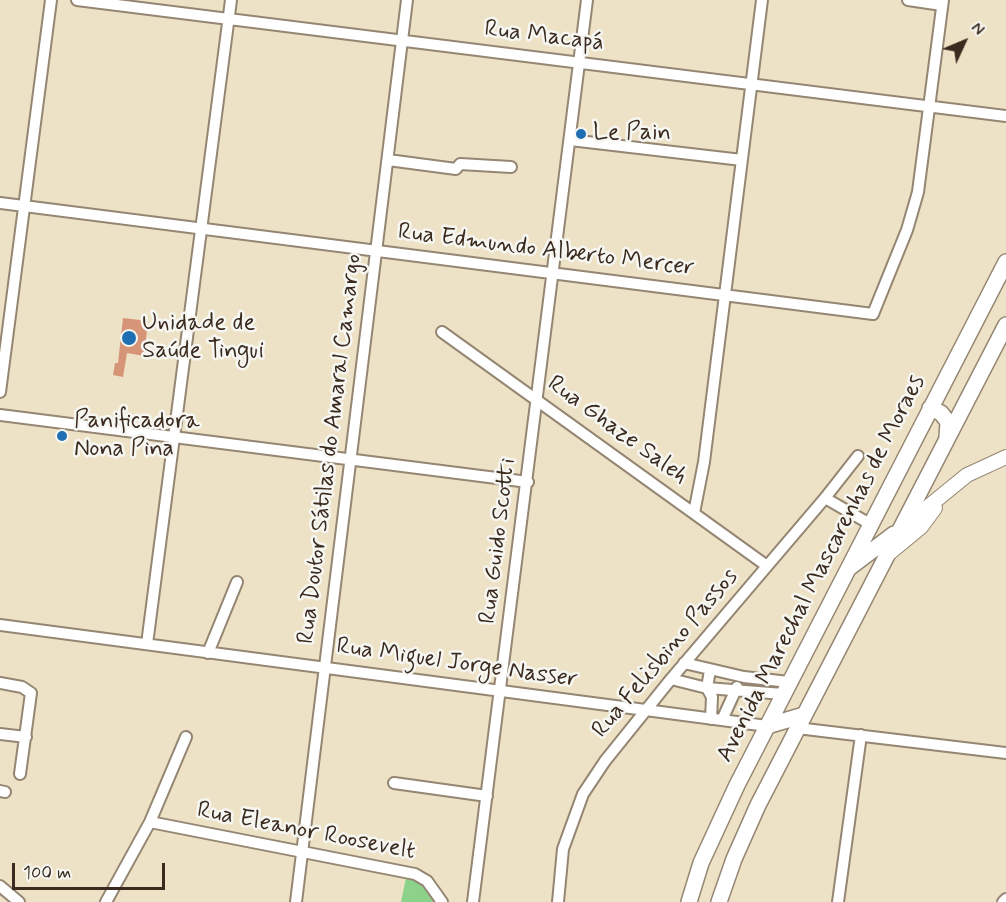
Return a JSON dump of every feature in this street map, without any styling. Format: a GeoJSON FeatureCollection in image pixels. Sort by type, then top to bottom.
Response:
{"type":"FeatureCollection","features":[{"type":"Feature","properties":{"kind":"highway","name":"Avenida Marechal Mascarenhas de Moraes"},"geometry":{"type":"LineString","coordinates":[[689,902],[705,853],[737,785],[845,571],[1006,262]]}},
{"type":"Feature","properties":{"kind":"highway","name":"Avenida Marechal Mascarenhas de Moraes"},"geometry":{"type":"LineString","coordinates":[[719,902],[734,859],[758,805],[1006,325]]}},
{"type":"Feature","properties":{"kind":"highway"},"geometry":{"type":"LineString","coordinates":[[930,408],[941,413],[948,422],[947,437]]}},
{"type":"Feature","properties":{"kind":"highway"},"geometry":{"type":"LineString","coordinates":[[845,571],[899,530]]}},
{"type":"Feature","properties":{"kind":"highway"},"geometry":{"type":"LineString","coordinates":[[767,726],[801,721]]}},
{"type":"Feature","properties":{"kind":"highway"},"geometry":{"type":"LineString","coordinates":[[737,785],[750,801],[758,805]]}},
{"type":"Feature","properties":{"kind":"main road"},"geometry":{"type":"LineString","coordinates":[[899,530],[941,498],[967,474],[1006,457]]}},
{"type":"Feature","properties":{"kind":"main road"},"geometry":{"type":"LineString","coordinates":[[885,557],[921,527],[941,498]]}},
{"type":"Feature","properties":{"kind":"street"},"geometry":{"type":"LineString","coordinates":[[0,392],[51,0]]}},
{"type":"Feature","properties":{"kind":"street","name":"Rua Macapá"},"geometry":{"type":"LineString","coordinates":[[77,0],[1006,116]]}},
{"type":"Feature","properties":{"kind":"street"},"geometry":{"type":"LineString","coordinates":[[147,644],[231,0]]}},
{"type":"Feature","properties":{"kind":"street","name":"Rua Doutor Sátilas do Amaral Camargo"},"geometry":{"type":"LineString","coordinates":[[296,902],[407,0]]}},
{"type":"Feature","properties":{"kind":"street","name":"Rua Guido Scotti"},"geometry":{"type":"LineString","coordinates":[[473,902],[528,482],[587,0]]}},
{"type":"Feature","properties":{"kind":"street"},"geometry":{"type":"LineString","coordinates":[[694,513],[704,462],[762,0]]}},
{"type":"Feature","properties":{"kind":"street"},"geometry":{"type":"LineString","coordinates":[[908,0],[943,2],[931,106]]}},
{"type":"Feature","properties":{"kind":"street","name":"Rua Edmundo Alberto Mercer"},"geometry":{"type":"LineString","coordinates":[[0,203],[873,314],[914,212],[931,106]]}},
{"type":"Feature","properties":{"kind":"street"},"geometry":{"type":"LineString","coordinates":[[570,140],[742,160]]}},
{"type":"Feature","properties":{"kind":"street"},"geometry":{"type":"LineString","coordinates":[[388,160],[456,169],[460,164],[511,167]]}},
{"type":"Feature","properties":{"kind":"street","name":"Rua Ghaze Saleh"},"geometry":{"type":"LineString","coordinates":[[442,332],[767,566]]}},
{"type":"Feature","properties":{"kind":"street"},"geometry":{"type":"LineString","coordinates":[[0,415],[528,482]]}},
{"type":"Feature","properties":{"kind":"street","name":"Rua Felisbino Passos"},"geometry":{"type":"LineString","coordinates":[[558,902],[563,849],[579,803],[593,778],[684,663],[858,456]]}},
{"type":"Feature","properties":{"kind":"street"},"geometry":{"type":"LineString","coordinates":[[825,498],[870,524]]}},
{"type":"Feature","properties":{"kind":"street"},"geometry":{"type":"LineString","coordinates":[[208,652],[237,582]]}},
{"type":"Feature","properties":{"kind":"street","name":"Rua Miguel Jorge Nasser"},"geometry":{"type":"LineString","coordinates":[[0,625],[767,726]]}},
{"type":"Feature","properties":{"kind":"street"},"geometry":{"type":"LineString","coordinates":[[684,663],[786,688]]}},
{"type":"Feature","properties":{"kind":"street"},"geometry":{"type":"LineString","coordinates":[[710,670],[707,688],[712,697],[716,720]]}},
{"type":"Feature","properties":{"kind":"street"},"geometry":{"type":"LineString","coordinates":[[716,720],[744,677]]}},
{"type":"Feature","properties":{"kind":"street"},"geometry":{"type":"LineString","coordinates":[[671,679],[707,688],[735,691],[786,688]]}},
{"type":"Feature","properties":{"kind":"street"},"geometry":{"type":"LineString","coordinates":[[0,683],[22,687],[31,693],[20,774]]}},
{"type":"Feature","properties":{"kind":"street"},"geometry":{"type":"LineString","coordinates":[[801,721],[861,735],[1006,753]]}},
{"type":"Feature","properties":{"kind":"street"},"geometry":{"type":"LineString","coordinates":[[0,734],[26,737]]}},
{"type":"Feature","properties":{"kind":"street"},"geometry":{"type":"LineString","coordinates":[[838,902],[861,735]]}},
{"type":"Feature","properties":{"kind":"street"},"geometry":{"type":"LineString","coordinates":[[106,902],[150,822],[186,737]]}},
{"type":"Feature","properties":{"kind":"street"},"geometry":{"type":"LineString","coordinates":[[394,783],[487,796]]}},
{"type":"Feature","properties":{"kind":"street","name":"Rua Eleanor Roosevelt"},"geometry":{"type":"LineString","coordinates":[[150,822],[415,874],[427,881],[442,902]]}},
{"type":"Feature","properties":{"kind":"street"},"geometry":{"type":"LineString","coordinates":[[0,886],[19,902]]}},
{"type":"Feature","properties":{"kind":"green space"},"geometry":{"type":"Polygon","coordinates":[[[406,878],[419,882],[436,902],[401,902],[406,878]]]}},
{"type":"Feature","properties":{"kind":"building","name":"Unidade de Saúde Tingui"},"geometry":{"type":"Polygon","coordinates":[[[123,318],[148,321],[144,356],[127,353],[123,377],[113,375],[115,363],[118,363],[123,318]]]}},
{"type":"Feature","properties":{"kind":"place","name":"Le Pain"},"geometry":{"type":"Point","coordinates":[581,134]}},
{"type":"Feature","properties":{"kind":"place","name":"Unidade de Saúde Tingui"},"geometry":{"type":"Point","coordinates":[129,338]}},
{"type":"Feature","properties":{"kind":"place","name":"Panificadora Nona Pina"},"geometry":{"type":"Point","coordinates":[62,436]}}]}
